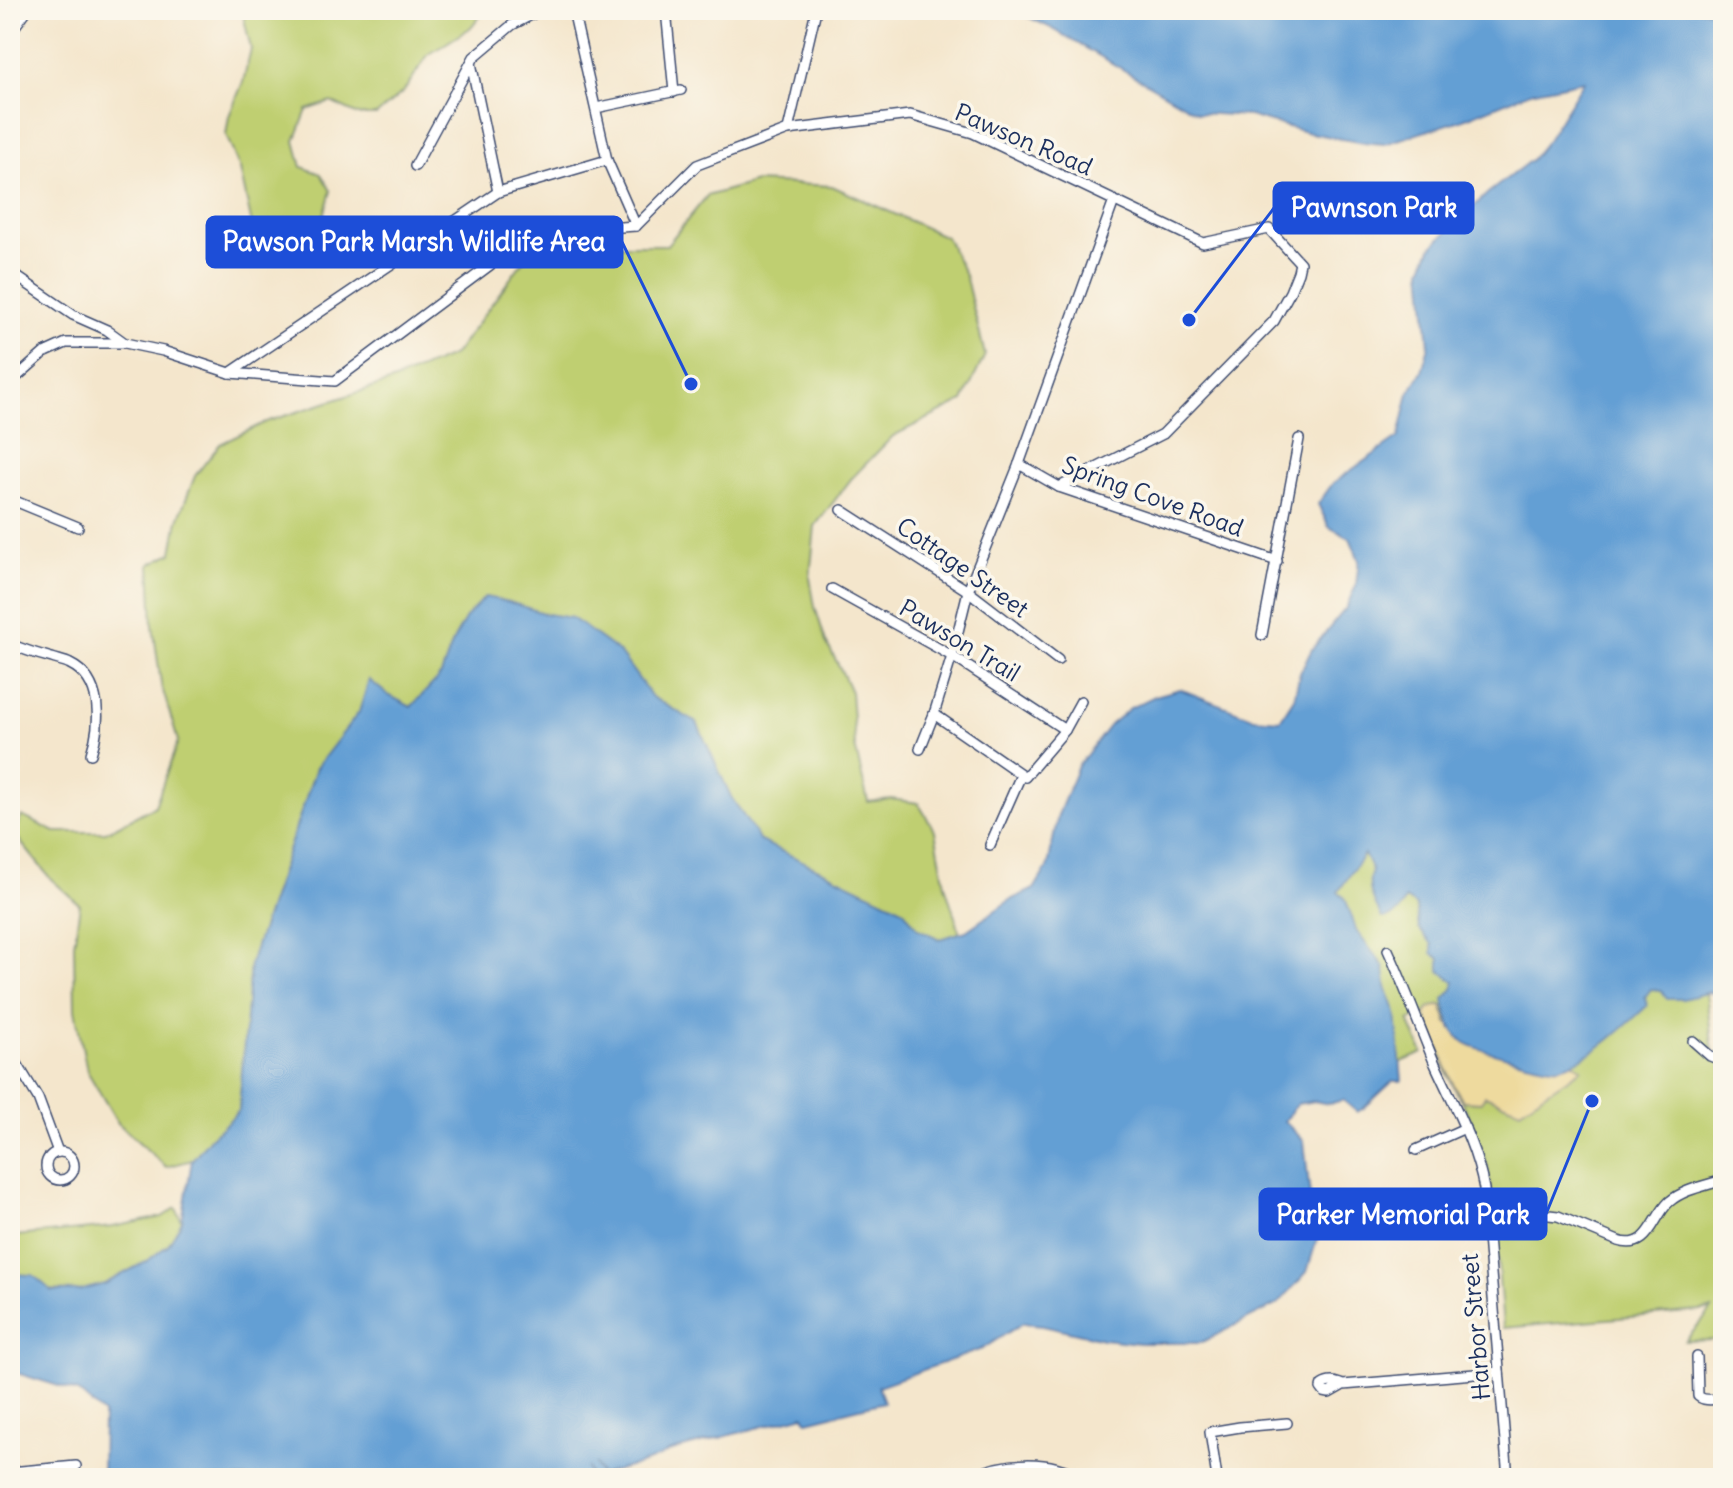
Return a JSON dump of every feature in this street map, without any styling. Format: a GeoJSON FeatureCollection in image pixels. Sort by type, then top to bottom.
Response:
{"type":"FeatureCollection","features":[{"type":"Feature","properties":{"kind":"street"},"geometry":{"type":"LineString","coordinates":[[10,33],[27,10]]}},
{"type":"Feature","properties":{"kind":"street"},"geometry":{"type":"LineString","coordinates":[[415,166],[474,57],[512,25],[541,10]]}},
{"type":"Feature","properties":{"kind":"street"},"geometry":{"type":"LineString","coordinates":[[10,383],[44,353],[66,343],[125,343],[163,351],[230,373],[335,381],[533,233],[636,226],[607,160],[573,10]]}},
{"type":"Feature","properties":{"kind":"street"},"geometry":{"type":"LineString","coordinates":[[596,108],[678,91],[666,10]]}},
{"type":"Feature","properties":{"kind":"street"},"geometry":{"type":"LineString","coordinates":[[788,130],[816,10]]}},
{"type":"Feature","properties":{"kind":"street"},"geometry":{"type":"LineString","coordinates":[[471,63],[498,192]]}},
{"type":"Feature","properties":{"kind":"street","name":"Pawson Road"},"geometry":{"type":"LineString","coordinates":[[636,226],[697,165],[788,130],[910,115],[973,133],[1114,201],[1019,464],[968,591],[952,656],[920,749]]}},
{"type":"Feature","properties":{"kind":"street"},"geometry":{"type":"LineString","coordinates":[[230,373],[498,192],[607,160]]}},
{"type":"Feature","properties":{"kind":"street"},"geometry":{"type":"LineString","coordinates":[[1059,487],[1163,434],[1274,321],[1300,263],[1269,229],[1203,243],[1114,201]]}},
{"type":"Feature","properties":{"kind":"street"},"geometry":{"type":"LineString","coordinates":[[10,272],[73,315],[107,330],[125,343]]}},
{"type":"Feature","properties":{"kind":"street"},"geometry":{"type":"LineString","coordinates":[[1262,635],[1299,439]]}},
{"type":"Feature","properties":{"kind":"street","name":"Spring Cove Road"},"geometry":{"type":"LineString","coordinates":[[1019,464],[1059,487],[1277,561]]}},
{"type":"Feature","properties":{"kind":"street"},"geometry":{"type":"LineString","coordinates":[[10,499],[78,527]]}},
{"type":"Feature","properties":{"kind":"street","name":"Cottage Street"},"geometry":{"type":"LineString","coordinates":[[842,510],[968,591],[1058,660]]}},
{"type":"Feature","properties":{"kind":"street","name":"Pawson Trail"},"geometry":{"type":"LineString","coordinates":[[832,589],[952,656],[1065,730]]}},
{"type":"Feature","properties":{"kind":"street"},"geometry":{"type":"LineString","coordinates":[[10,644],[71,664],[85,677],[93,690],[99,715],[91,754]]}},
{"type":"Feature","properties":{"kind":"street"},"geometry":{"type":"LineString","coordinates":[[934,714],[1025,777],[1065,730],[1081,701]]}},
{"type":"Feature","properties":{"kind":"street"},"geometry":{"type":"LineString","coordinates":[[990,845],[1021,775]]}},
{"type":"Feature","properties":{"kind":"street","name":"Harbor Street"},"geometry":{"type":"LineString","coordinates":[[1388,950],[1480,1166],[1508,1478]]}},
{"type":"Feature","properties":{"kind":"street"},"geometry":{"type":"LineString","coordinates":[[1693,1041],[1710,1056],[1723,1061]]}},
{"type":"Feature","properties":{"kind":"street"},"geometry":{"type":"LineString","coordinates":[[10,1052],[38,1098],[58,1152]]}},
{"type":"Feature","properties":{"kind":"street"},"geometry":{"type":"LineString","coordinates":[[1416,1150],[1465,1128]]}},
{"type":"Feature","properties":{"kind":"street"},"geometry":{"type":"LineString","coordinates":[[1486,1214],[1522,1212],[1558,1216],[1626,1244],[1634,1243],[1649,1232],[1669,1203],[1687,1192],[1723,1180]]}},
{"type":"Feature","properties":{"kind":"street"},"geometry":{"type":"LineString","coordinates":[[1697,1357],[1698,1396],[1709,1400],[1723,1399]]}},
{"type":"Feature","properties":{"kind":"street"},"geometry":{"type":"LineString","coordinates":[[1343,1385],[1499,1372]]}},
{"type":"Feature","properties":{"kind":"street"},"geometry":{"type":"LineString","coordinates":[[1217,1478],[1210,1432],[1287,1423]]}},
{"type":"Feature","properties":{"kind":"street"},"geometry":{"type":"LineString","coordinates":[[969,1478],[996,1468],[1042,1465],[1057,1466],[1081,1478]]}},
{"type":"Feature","properties":{"kind":"street"},"geometry":{"type":"LineString","coordinates":[[10,1472],[76,1466]]}},
{"type":"Feature","properties":{"kind":"green space"},"geometry":{"type":"Polygon","coordinates":[[[242,10],[486,10],[470,28],[428,55],[404,91],[376,115],[358,115],[331,102],[307,110],[295,141],[302,167],[321,174],[331,191],[324,215],[299,238],[266,244],[254,234],[240,169],[226,135],[229,116],[243,82],[251,49],[242,10]]]}},
{"type":"Feature","properties":{"kind":"green space"},"geometry":{"type":"Polygon","coordinates":[[[756,182],[832,186],[946,237],[965,275],[985,355],[963,401],[893,436],[852,478],[815,526],[810,578],[826,642],[851,692],[855,746],[868,802],[891,799],[918,803],[935,831],[945,885],[960,933],[940,939],[918,929],[903,909],[760,841],[731,797],[697,723],[652,697],[619,652],[572,618],[485,597],[467,616],[454,639],[441,675],[411,707],[369,680],[360,712],[316,768],[250,964],[239,1110],[192,1160],[166,1167],[118,1123],[87,1071],[75,1010],[74,944],[80,905],[50,878],[14,834],[22,816],[55,832],[106,832],[155,806],[178,741],[161,684],[153,626],[150,564],[172,553],[178,520],[195,476],[220,444],[266,422],[390,382],[454,355],[535,245],[667,245],[707,196],[756,182]]]}},
{"type":"Feature","properties":{"kind":"green space"},"geometry":{"type":"Polygon","coordinates":[[[1365,853],[1406,894],[1646,989],[1705,983],[1713,1053],[1723,1053],[1723,1335],[1714,1340],[1685,1341],[1712,1310],[1503,1328],[1493,1201],[1487,1165],[1470,1118],[1422,1015],[1409,1021],[1423,1053],[1390,1067],[1357,932],[1345,898],[1337,893],[1365,853]]]}},
{"type":"Feature","properties":{"kind":"green space"},"geometry":{"type":"Polygon","coordinates":[[[176,1208],[182,1222],[168,1245],[147,1261],[104,1284],[79,1291],[10,1289],[10,1235],[113,1227],[162,1217],[176,1208]]]}},
{"type":"Feature","properties":{"kind":"sand"},"geometry":{"type":"Polygon","coordinates":[[[1442,1005],[1447,1023],[1557,1068],[1572,1062],[1582,1069],[1520,1110],[1485,1096],[1481,1102],[1463,1101],[1425,1014],[1430,1008],[1442,1005]]]}},
{"type":"Feature","properties":{"kind":"water"},"geometry":{"type":"Polygon","coordinates":[[[1014,10],[1723,10],[1723,997],[1710,992],[1683,999],[1667,999],[1661,990],[1651,989],[1645,997],[1647,1006],[1617,1033],[1584,1057],[1560,1067],[1528,1062],[1471,1045],[1459,1038],[1450,1023],[1444,999],[1455,982],[1440,971],[1440,959],[1432,953],[1432,944],[1419,929],[1416,906],[1406,899],[1397,913],[1382,918],[1372,895],[1372,871],[1364,854],[1338,892],[1345,898],[1357,932],[1384,967],[1386,987],[1396,1013],[1402,1081],[1393,1081],[1357,1112],[1343,1100],[1329,1104],[1314,1101],[1297,1104],[1284,1121],[1304,1141],[1311,1206],[1320,1229],[1307,1272],[1278,1304],[1200,1343],[1140,1343],[1103,1339],[1023,1323],[982,1349],[878,1386],[884,1402],[807,1421],[804,1415],[668,1452],[644,1463],[601,1475],[595,1464],[601,1478],[592,1478],[587,1467],[590,1478],[102,1478],[103,1414],[78,1392],[10,1371],[10,1274],[33,1275],[52,1291],[78,1291],[105,1284],[147,1261],[168,1245],[182,1222],[192,1160],[239,1110],[250,964],[316,768],[359,712],[369,680],[411,707],[441,675],[454,639],[467,616],[485,597],[572,618],[619,652],[652,697],[697,723],[731,797],[760,841],[903,909],[918,929],[940,939],[966,931],[1010,900],[1034,889],[1048,866],[1058,815],[1078,766],[1110,725],[1130,708],[1180,689],[1254,718],[1280,720],[1294,698],[1300,673],[1312,649],[1346,608],[1356,585],[1359,560],[1350,538],[1329,527],[1318,504],[1333,483],[1399,437],[1409,393],[1422,371],[1429,346],[1422,269],[1432,246],[1488,193],[1531,160],[1584,81],[1530,92],[1461,120],[1385,144],[1358,142],[1249,116],[1198,113],[1014,10]]]}},
{"type":"Feature","properties":{"kind":"place","name":"Pawnson Park"},"geometry":{"type":"Point","coordinates":[1189,320]}},
{"type":"Feature","properties":{"kind":"place","name":"Pawson Park Marsh Wildlife Area"},"geometry":{"type":"Point","coordinates":[691,384]}},
{"type":"Feature","properties":{"kind":"place","name":"Parker Memorial Park"},"geometry":{"type":"Point","coordinates":[1592,1101]}}]}
